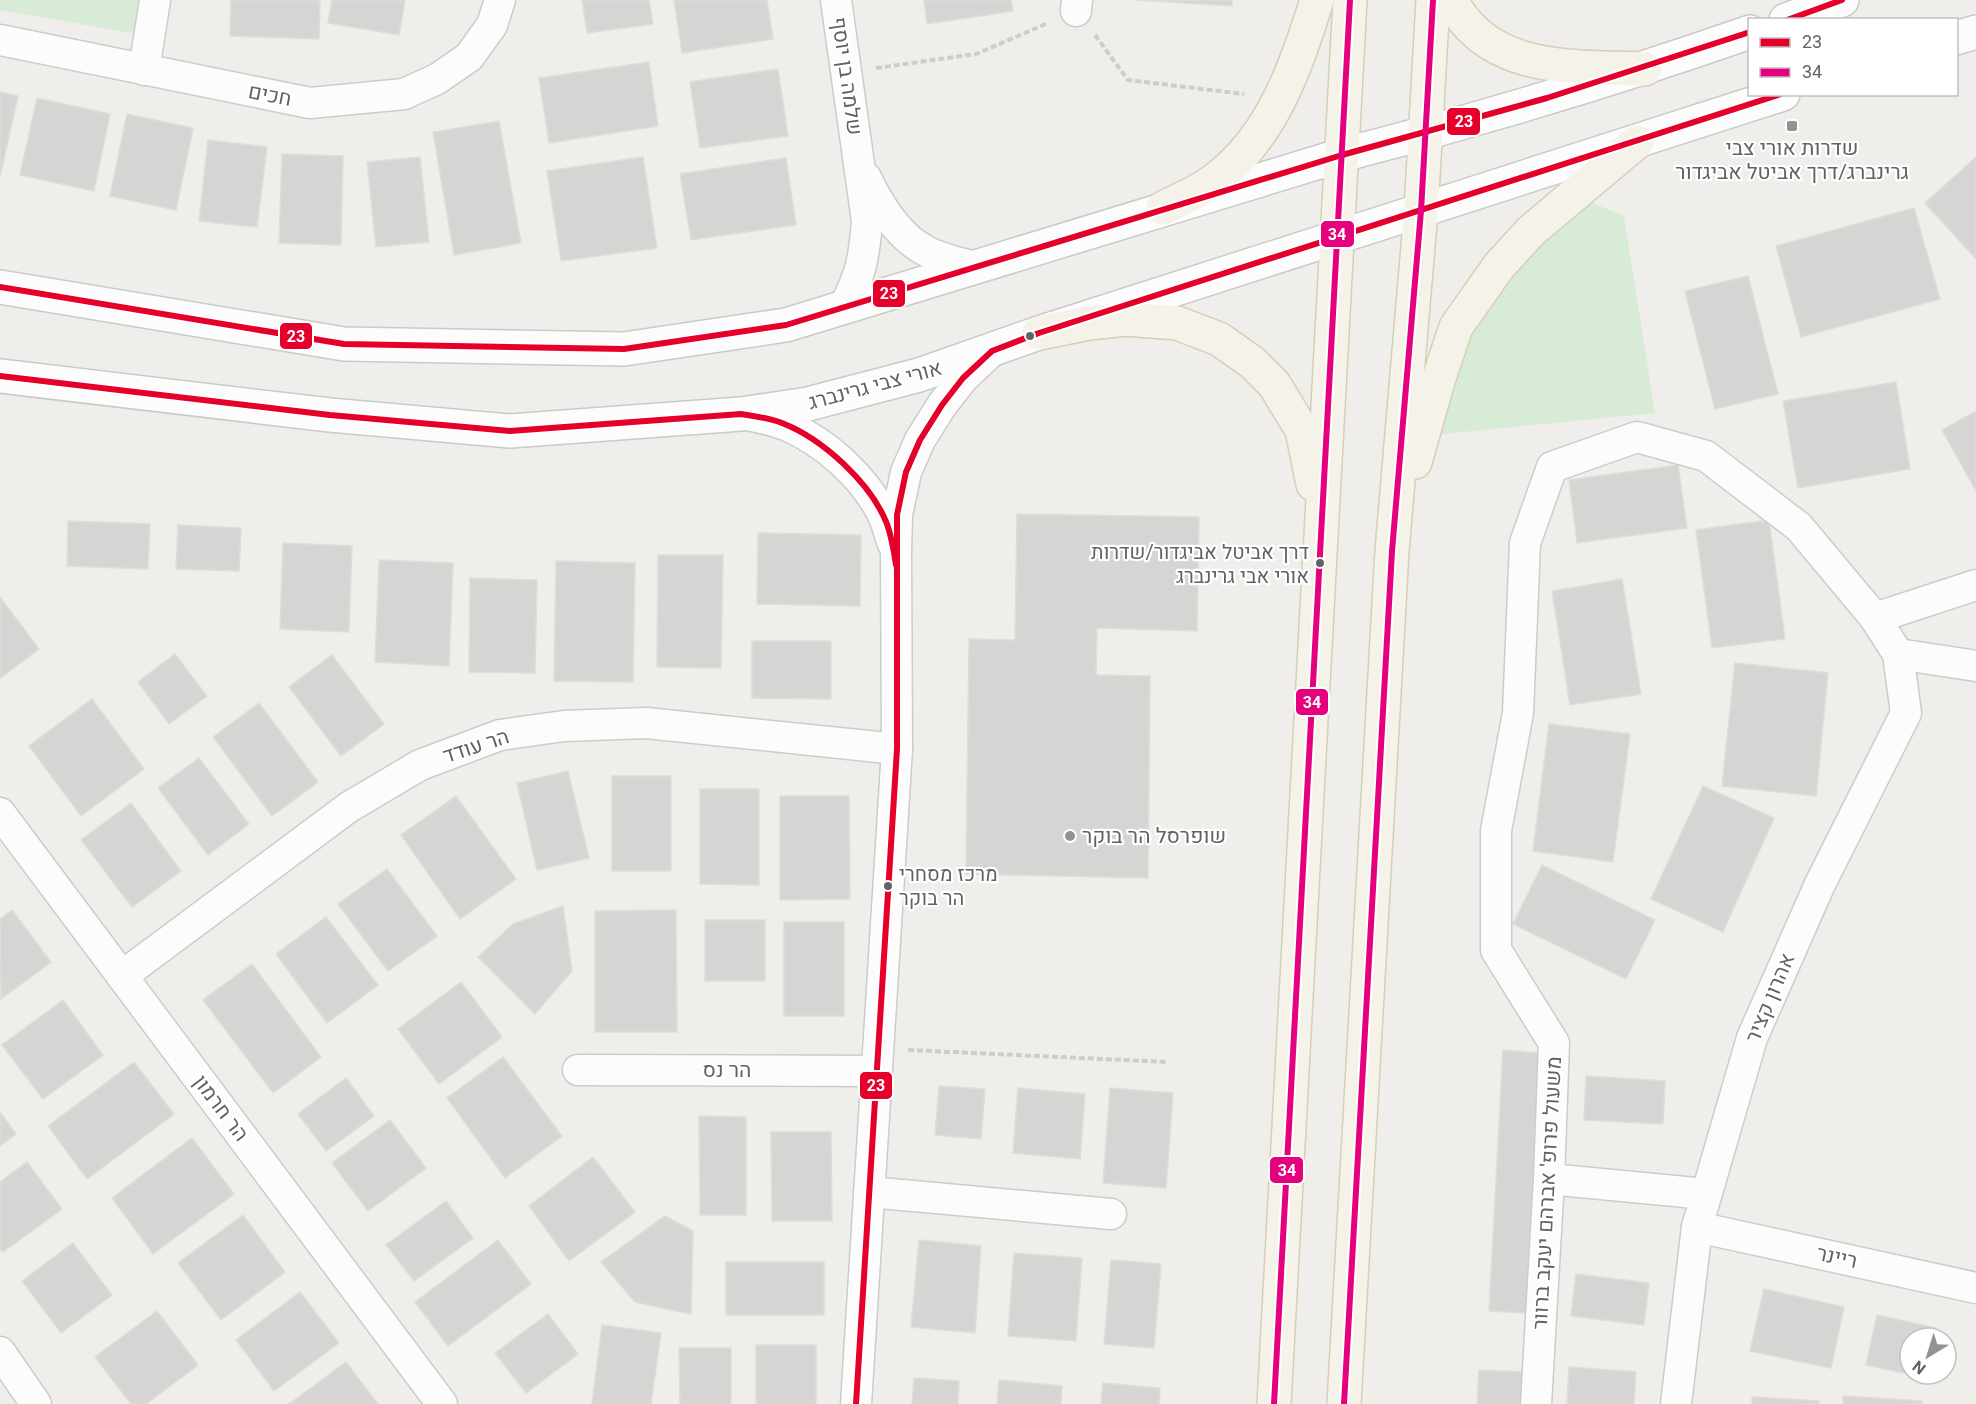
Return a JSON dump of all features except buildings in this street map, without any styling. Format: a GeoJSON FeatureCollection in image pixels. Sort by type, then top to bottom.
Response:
{"type":"FeatureCollection","features":[{"type":"Feature","properties":{"kind":"main road"},"geometry":{"type":"LineString","coordinates":[[1163,208],[1215,179],[1243,155],[1266,126],[1301,50],[1317,0]]}},
{"type":"Feature","properties":{"kind":"main road"},"geometry":{"type":"LineString","coordinates":[[1274,1404],[1350,0]]}},
{"type":"Feature","properties":{"kind":"main road"},"geometry":{"type":"LineString","coordinates":[[1344,1404],[1392,551],[1421,210],[1433,0]]}},
{"type":"Feature","properties":{"kind":"main road"},"geometry":{"type":"LineString","coordinates":[[1451,0],[1478,37],[1508,54],[1547,64],[1645,69]]}},
{"type":"Feature","properties":{"kind":"main road"},"geometry":{"type":"LineString","coordinates":[[1792,18],[1842,0]]}},
{"type":"Feature","properties":{"kind":"main road"},"geometry":{"type":"LineString","coordinates":[[0,286],[345,344],[624,349],[786,325],[843,309],[1342,154],[1425,134],[1645,69],[1748,32]]}},
{"type":"Feature","properties":{"kind":"main road"},"geometry":{"type":"LineString","coordinates":[[1958,37],[1976,32]]}},
{"type":"Feature","properties":{"kind":"main road","name":"אורי צבי גרינברג"},"geometry":{"type":"LineString","coordinates":[[0,376],[330,415],[510,431],[741,414],[808,404],[919,375],[1040,333],[1777,96]]}},
{"type":"Feature","properties":{"kind":"main road"},"geometry":{"type":"LineString","coordinates":[[1392,551],[1422,436],[1456,327],[1499,266],[1530,231],[1637,142]]}},
{"type":"Feature","properties":{"kind":"main road"},"geometry":{"type":"LineString","coordinates":[[1040,333],[1089,323],[1126,319],[1177,323],[1219,339],[1253,363],[1275,384],[1302,430],[1322,532]]}},
{"type":"Feature","properties":{"kind":"street"},"geometry":{"type":"LineString","coordinates":[[144,70],[155,0]]}},
{"type":"Feature","properties":{"kind":"street","name":"חכים"},"geometry":{"type":"LineString","coordinates":[[0,40],[310,103],[404,93],[437,79],[469,57],[492,25],[500,0]]}},
{"type":"Feature","properties":{"kind":"street","name":"שלמה בן יוסף"},"geometry":{"type":"LineString","coordinates":[[836,0],[867,221],[864,255],[856,284],[843,309]]}},
{"type":"Feature","properties":{"kind":"street","name":"שלמה בן יוסף"},"geometry":{"type":"LineString","coordinates":[[858,152],[867,180],[885,212],[906,236],[924,251],[976,267]]}},
{"type":"Feature","properties":{"kind":"street"},"geometry":{"type":"LineString","coordinates":[[856,1404],[897,749],[897,515],[906,472],[920,440],[956,387],[992,351]]}},
{"type":"Feature","properties":{"kind":"street"},"geometry":{"type":"LineString","coordinates":[[741,414],[765,418],[789,426],[841,461],[862,483],[882,514],[896,553]]}},
{"type":"Feature","properties":{"kind":"street","name":"משעול פרופ' אברהם יעקב ברוור"},"geometry":{"type":"LineString","coordinates":[[1536,1404],[1554,1043],[1496,950],[1496,831],[1518,713],[1525,543],[1552,467],[1637,437],[1706,456],[1799,527],[1875,618]]}},
{"type":"Feature","properties":{"kind":"street"},"geometry":{"type":"LineString","coordinates":[[1875,618],[1976,585]]}},
{"type":"Feature","properties":{"kind":"street","name":"אהרון קציר"},"geometry":{"type":"LineString","coordinates":[[1677,1404],[1697,1227],[1752,1038],[1820,884],[1906,713],[1898,654],[1875,618]]}},
{"type":"Feature","properties":{"kind":"street"},"geometry":{"type":"LineString","coordinates":[[1898,654],[1976,666]]}},
{"type":"Feature","properties":{"kind":"street","name":"הר עודד"},"geometry":{"type":"LineString","coordinates":[[122,976],[349,807],[420,765],[500,735],[564,726],[646,723],[897,749]]}},
{"type":"Feature","properties":{"kind":"street","name":"הר חרמון"},"geometry":{"type":"LineString","coordinates":[[0,813],[442,1404]]}},
{"type":"Feature","properties":{"kind":"street","name":"הר נס"},"geometry":{"type":"LineString","coordinates":[[578,1070],[878,1060]]}},
{"type":"Feature","properties":{"kind":"street"},"geometry":{"type":"LineString","coordinates":[[1549,1179],[1706,1194]]}},
{"type":"Feature","properties":{"kind":"street"},"geometry":{"type":"LineString","coordinates":[[869,1192],[1111,1214]]}},
{"type":"Feature","properties":{"kind":"street","name":"ריינר"},"geometry":{"type":"LineString","coordinates":[[1697,1227],[1976,1288]]}},
{"type":"Feature","properties":{"kind":"street"},"geometry":{"type":"LineString","coordinates":[[0,1352],[36,1404]]}},
{"type":"Feature","properties":{"kind":"path"},"geometry":{"type":"LineString","coordinates":[[846,72],[976,54],[1077,5],[1128,80],[1279,99]]}},
{"type":"Feature","properties":{"kind":"path"},"geometry":{"type":"LineString","coordinates":[[878,1060],[1168,1062]]}},
{"type":"Feature","properties":{"kind":"green space"},"geometry":{"type":"Polygon","coordinates":[[[0,0],[155,0],[149,36],[0,10],[0,0]]]}},
{"type":"Feature","properties":{"kind":"green space"},"geometry":{"type":"Polygon","coordinates":[[[1573,195],[1624,216],[1655,413],[1422,436],[1456,327],[1573,195]]]}},
{"type":"Feature","properties":{"kind":"transit line","name":"34"},"geometry":{"type":"LineString","coordinates":[[1274,1404],[1350,0]]}},
{"type":"Feature","properties":{"kind":"transit line","name":"34"},"geometry":{"type":"LineString","coordinates":[[1344,1404],[1392,551],[1421,211],[1433,0]]}},
{"type":"Feature","properties":{"kind":"transit line","name":"23"},"geometry":{"type":"LineString","coordinates":[[1792,18],[1842,0]]}},
{"type":"Feature","properties":{"kind":"transit line","name":"23"},"geometry":{"type":"LineString","coordinates":[[0,287],[344,344],[624,349],[786,325],[1342,155],[1547,98],[1748,33]]}},
{"type":"Feature","properties":{"kind":"transit line","name":"23"},"geometry":{"type":"LineString","coordinates":[[856,1404],[897,749],[897,515],[906,472],[920,440],[942,405],[963,378],[992,351],[1039,333],[1775,96]]}},
{"type":"Feature","properties":{"kind":"transit line","name":"23"},"geometry":{"type":"LineString","coordinates":[[0,376],[330,415],[510,431],[741,414],[762,417],[798,430],[829,451],[858,478],[870,493],[887,524],[896,565]]}},
{"type":"Feature","properties":{"kind":"place","name":"שדרות אורי צבי גרינברג/דרך אביטל אביגדור"},"geometry":{"type":"Point","coordinates":[1792,126]}},
{"type":"Feature","properties":{"kind":"place","name":"דרך אביטל אביגדור/שדרות אורי אבי גרינברג"},"geometry":{"type":"Point","coordinates":[1320,563]}},
{"type":"Feature","properties":{"kind":"place","name":"שופרסל הר בוקר"},"geometry":{"type":"Point","coordinates":[1070,836]}},
{"type":"Feature","properties":{"kind":"place","name":"מרכז מסחרי הר בוקר"},"geometry":{"type":"Point","coordinates":[888,886]}}]}
